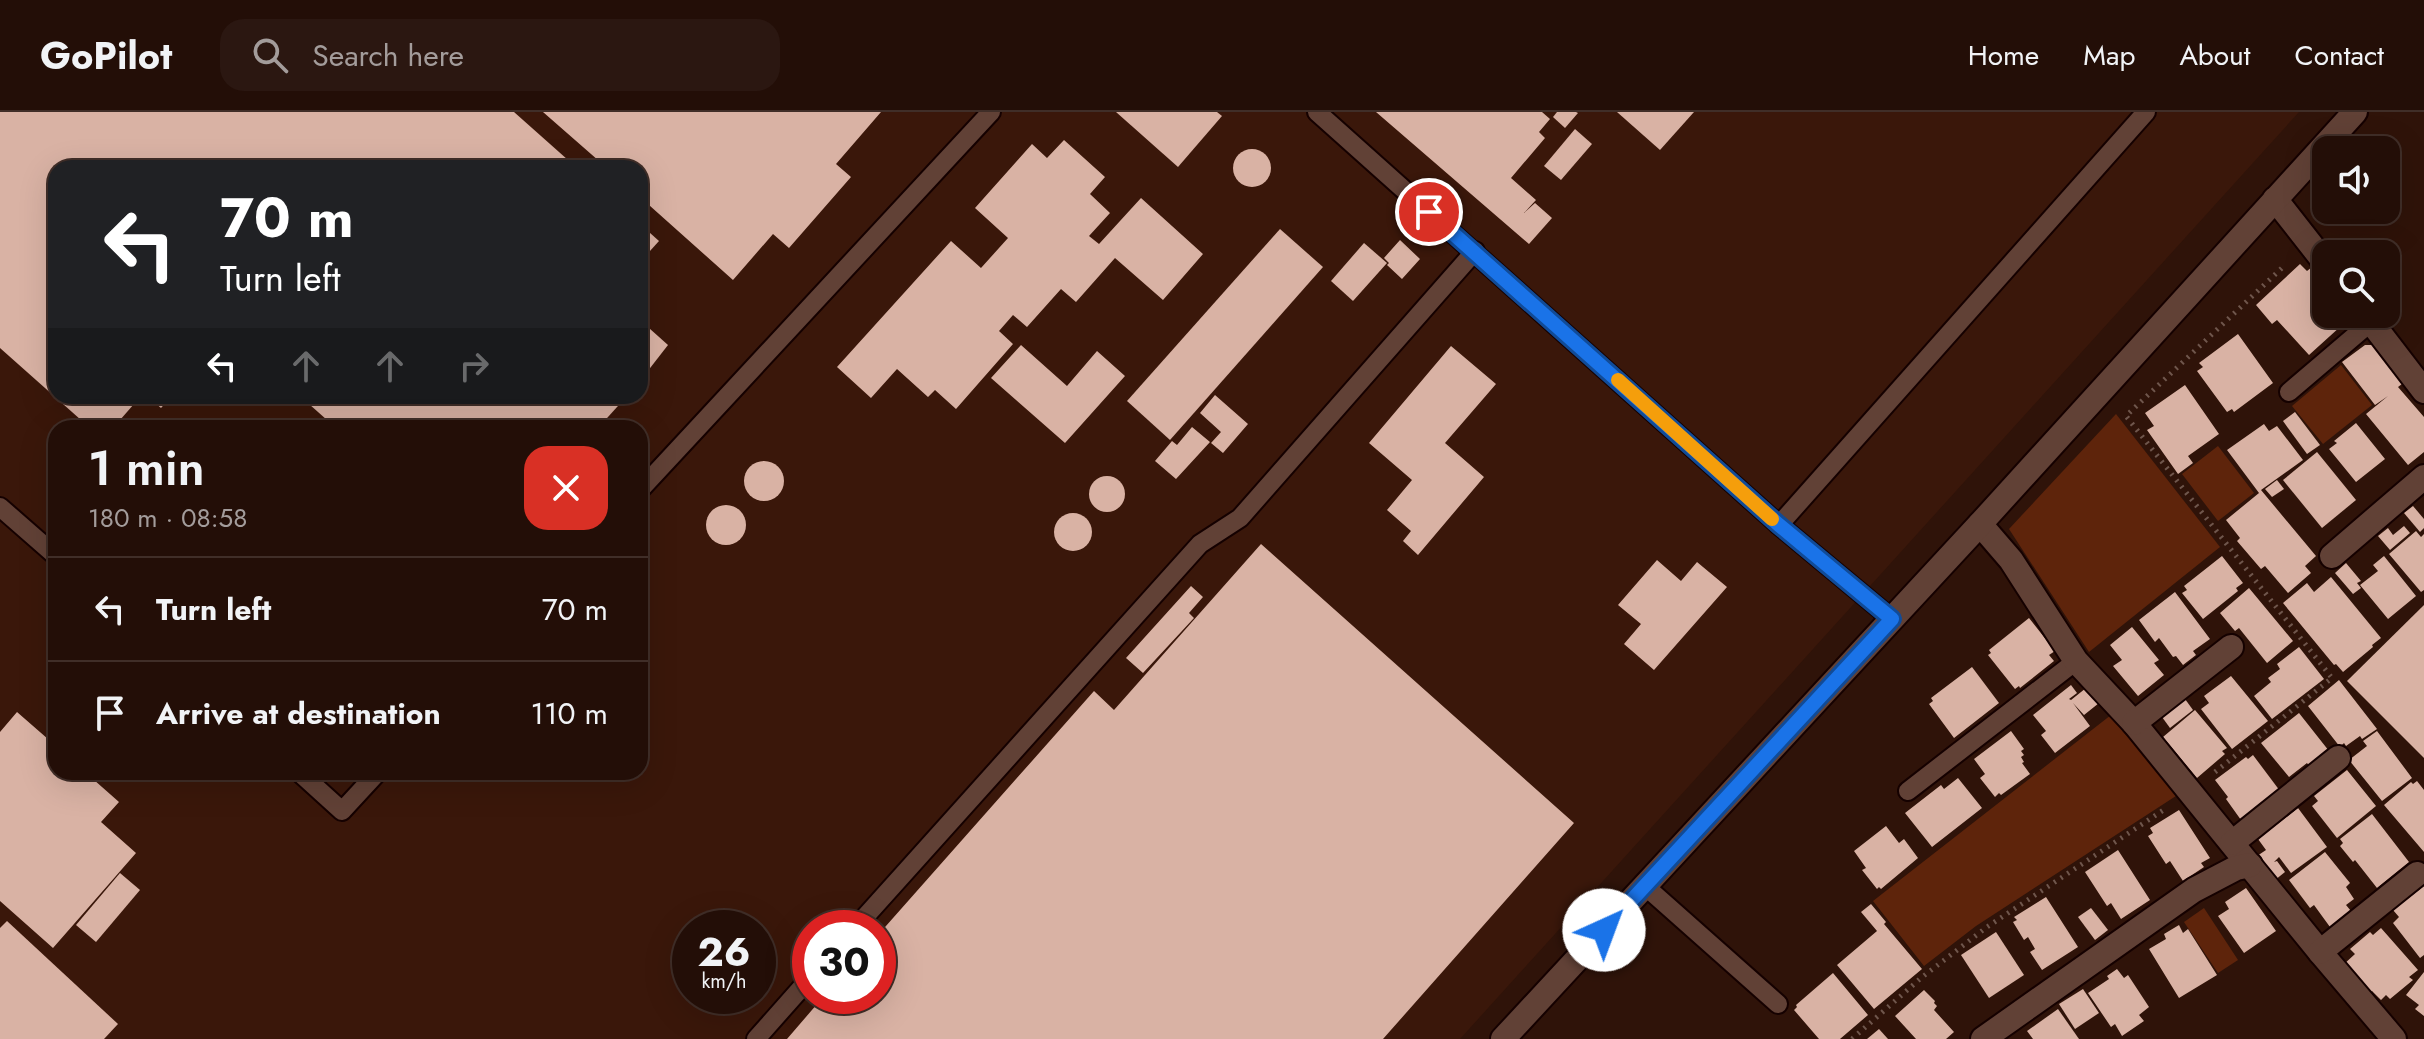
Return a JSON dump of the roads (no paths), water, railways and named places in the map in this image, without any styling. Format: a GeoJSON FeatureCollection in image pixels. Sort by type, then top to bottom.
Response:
{"type":"FeatureCollection","features":[{"type":"Feature","properties":{"kind":"street"},"geometry":{"type":"LineString","coordinates":[[1503,1039],[1980,524],[2355,112]]}},
{"type":"Feature","properties":{"kind":"street"},"geometry":{"type":"LineString","coordinates":[[2275,199],[2312,246]]}},
{"type":"Feature","properties":{"kind":"street"},"geometry":{"type":"LineString","coordinates":[[2376,328],[2424,391]]}},
{"type":"Feature","properties":{"kind":"street"},"geometry":{"type":"LineString","coordinates":[[2332,556],[2424,477]]}},
{"type":"Feature","properties":{"kind":"street"},"geometry":{"type":"LineString","coordinates":[[1980,524],[2011,560],[2076,661],[2134,723],[2394,1039]]}},
{"type":"Feature","properties":{"kind":"street"},"geometry":{"type":"LineString","coordinates":[[2134,723],[2231,647]]}},
{"type":"Feature","properties":{"kind":"street"},"geometry":{"type":"LineString","coordinates":[[2232,843],[2338,758]]}},
{"type":"Feature","properties":{"kind":"street"},"geometry":{"type":"LineString","coordinates":[[1983,1039],[2194,890],[2236,868],[2250,865]]}},
{"type":"Feature","properties":{"kind":"street"},"geometry":{"type":"LineString","coordinates":[[2320,952],[2417,874]]}},
{"type":"Feature","properties":{"kind":"lane"},"geometry":{"type":"LineString","coordinates":[[648,481],[991,112]]}},
{"type":"Feature","properties":{"kind":"lane"},"geometry":{"type":"LineString","coordinates":[[1317,112],[1779,525],[1892,619]]}},
{"type":"Feature","properties":{"kind":"lane"},"geometry":{"type":"LineString","coordinates":[[1779,525],[2146,112]]}},
{"type":"Feature","properties":{"kind":"lane"},"geometry":{"type":"LineString","coordinates":[[871,910],[1200,544],[1240,518],[1475,251]]}},
{"type":"Feature","properties":{"kind":"lane"},"geometry":{"type":"LineString","coordinates":[[2289,392],[2357,328]]}},
{"type":"Feature","properties":{"kind":"lane"},"geometry":{"type":"LineString","coordinates":[[0,507],[48,549]]}},
{"type":"Feature","properties":{"kind":"lane"},"geometry":{"type":"LineString","coordinates":[[1908,791],[2076,661]]}},
{"type":"Feature","properties":{"kind":"lane"},"geometry":{"type":"LineString","coordinates":[[308,780],[342,811],[371,780]]}},
{"type":"Feature","properties":{"kind":"lane"},"geometry":{"type":"LineString","coordinates":[[1645,886],[1778,1004]]}},
{"type":"Feature","properties":{"kind":"lane"},"geometry":{"type":"LineString","coordinates":[[756,1039],[792,998]]}}]}
